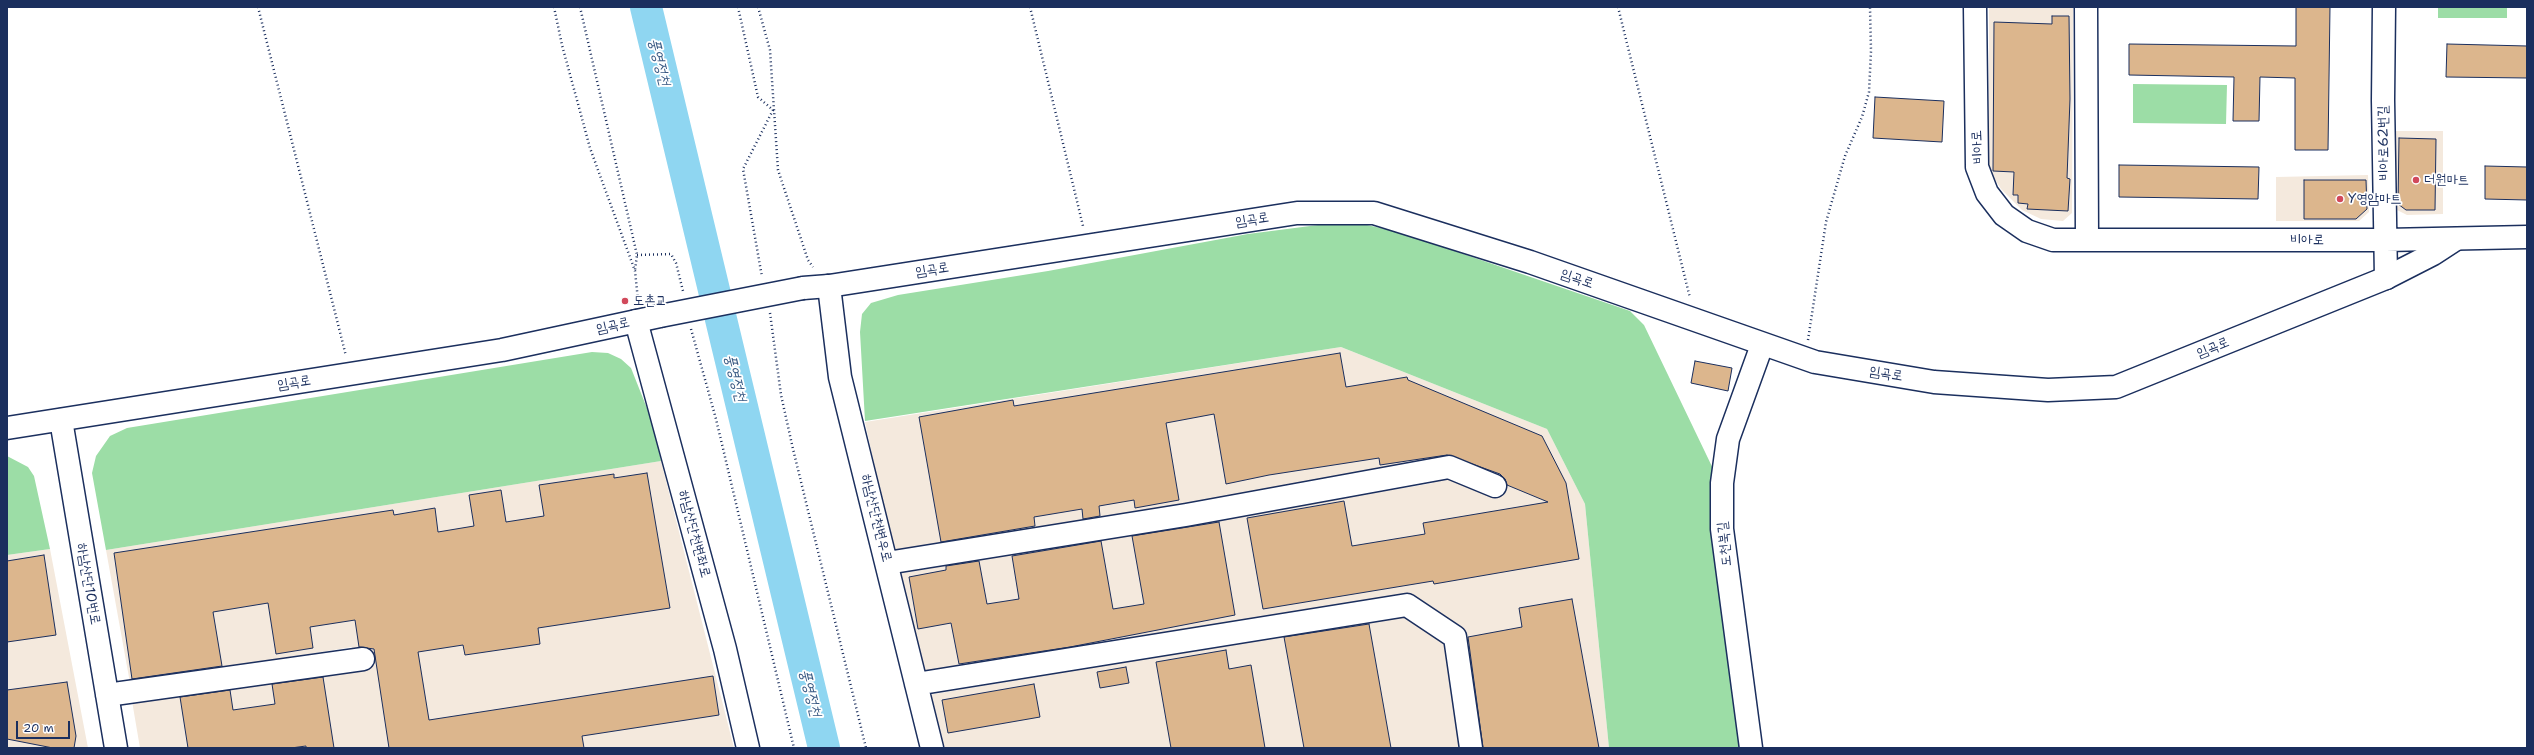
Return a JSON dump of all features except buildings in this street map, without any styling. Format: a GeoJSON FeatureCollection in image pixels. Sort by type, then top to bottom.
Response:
{"type":"FeatureCollection","features":[{"type":"Feature","properties":{"kind":"street","name":"비아로"},"geometry":{"type":"LineString","coordinates":[[1975,7],[1977,167],[1987,193],[2004,215],[2027,231],[2053,240],[2386,240],[2527,237]]}},
{"type":"Feature","properties":{"kind":"street"},"geometry":{"type":"LineString","coordinates":[[2086,7],[2087,239]]}},
{"type":"Feature","properties":{"kind":"street","name":"비아로62번길"},"geometry":{"type":"LineString","coordinates":[[2384,7],[2383,100],[2386,278]]}},
{"type":"Feature","properties":{"kind":"street","name":"임곡로"},"geometry":{"type":"LineString","coordinates":[[7,428],[502,350],[660,316],[804,288],[829,286],[1296,213],[1374,213],[1530,262],[1696,319],[1762,345],[1804,359],[1934,382],[2048,390],[2116,388],[2386,278],[2433,254],[2456,239]]}},
{"type":"Feature","properties":{"kind":"street","name":"하남산단천변우로"},"geometry":{"type":"LineString","coordinates":[[829,286],[840,377],[932,748]]}},
{"type":"Feature","properties":{"kind":"street","name":"하남산단천변좌로"},"geometry":{"type":"LineString","coordinates":[[636,321],[725,649],[748,748]]}},
{"type":"Feature","properties":{"kind":"street","name":"도천북길"},"geometry":{"type":"LineString","coordinates":[[1751,748],[1722,529],[1722,483],[1728,439],[1762,345]]}},
{"type":"Feature","properties":{"kind":"street","name":"하남산단10번로"},"geometry":{"type":"LineString","coordinates":[[61,420],[116,748]]}},
{"type":"Feature","properties":{"kind":"street"},"geometry":{"type":"LineString","coordinates":[[887,563],[1186,515],[1449,467],[1495,486]]}},
{"type":"Feature","properties":{"kind":"street"},"geometry":{"type":"LineString","coordinates":[[916,684],[1407,605],[1455,637],[1471,748]]}},
{"type":"Feature","properties":{"kind":"street"},"geometry":{"type":"LineString","coordinates":[[107,695],[363,659]]}},
{"type":"Feature","properties":{"kind":"path"},"geometry":{"type":"LineString","coordinates":[[258,7],[350,374]]}},
{"type":"Feature","properties":{"kind":"path"},"geometry":{"type":"LineString","coordinates":[[554,7],[562,45],[590,148],[635,271]]}},
{"type":"Feature","properties":{"kind":"path"},"geometry":{"type":"LineString","coordinates":[[580,7],[637,254],[635,271],[638,297],[636,321]]}},
{"type":"Feature","properties":{"kind":"path"},"geometry":{"type":"LineString","coordinates":[[738,7],[758,97],[773,110]]}},
{"type":"Feature","properties":{"kind":"path"},"geometry":{"type":"LineString","coordinates":[[758,7],[770,50],[778,170],[808,260],[829,286]]}},
{"type":"Feature","properties":{"kind":"path"},"geometry":{"type":"LineString","coordinates":[[1030,7],[1088,246]]}},
{"type":"Feature","properties":{"kind":"path"},"geometry":{"type":"LineString","coordinates":[[1618,7],[1696,319]]}},
{"type":"Feature","properties":{"kind":"path"},"geometry":{"type":"LineString","coordinates":[[1804,359],[1826,222],[1845,156],[1862,117],[1869,92],[1871,51],[1870,7]]}},
{"type":"Feature","properties":{"kind":"path"},"geometry":{"type":"LineString","coordinates":[[763,280],[743,169],[773,110]]}},
{"type":"Feature","properties":{"kind":"path"},"geometry":{"type":"LineString","coordinates":[[637,254],[671,254],[676,263],[684,299]]}},
{"type":"Feature","properties":{"kind":"path"},"geometry":{"type":"LineString","coordinates":[[770,307],[781,395],[866,748]]}},
{"type":"Feature","properties":{"kind":"path"},"geometry":{"type":"LineString","coordinates":[[690,327],[716,419],[794,748]]}},
{"type":"Feature","properties":{"kind":"shaded area"},"geometry":{"type":"Polygon","coordinates":[[[1989,7],[2073,7],[2072,213],[2063,221],[2041,219],[2022,210],[2001,189],[1989,170],[1989,7]]]}},
{"type":"Feature","properties":{"kind":"shaded area"},"geometry":{"type":"Polygon","coordinates":[[[2395,131],[2443,131],[2443,214],[2407,215],[2395,209],[2395,131]]]}},
{"type":"Feature","properties":{"kind":"shaded area"},"geometry":{"type":"Polygon","coordinates":[[[2368,175],[2369,212],[2359,221],[2276,221],[2276,177],[2368,175]]]}},
{"type":"Feature","properties":{"kind":"shaded area"},"geometry":{"type":"Polygon","coordinates":[[[1341,347],[1547,429],[1585,504],[1609,748],[942,748],[928,695],[1375,620],[1372,599],[924,677],[898,574],[1433,483],[1429,463],[895,561],[865,422],[1341,347]]]}},
{"type":"Feature","properties":{"kind":"shaded area"},"geometry":{"type":"Polygon","coordinates":[[[661,461],[734,748],[140,748],[132,701],[356,667],[352,647],[130,683],[106,550],[661,461]]]}},
{"type":"Feature","properties":{"kind":"shaded area"},"geometry":{"type":"Polygon","coordinates":[[[50,549],[88,748],[7,748],[7,555],[50,549]]]}},
{"type":"Feature","properties":{"kind":"green space"},"geometry":{"type":"Polygon","coordinates":[[[2438,7],[2507,7],[2507,18],[2438,18],[2438,7]]]}},
{"type":"Feature","properties":{"kind":"green space"},"geometry":{"type":"Polygon","coordinates":[[[2133,84],[2227,85],[2226,124],[2133,123],[2133,84]]]}},
{"type":"Feature","properties":{"kind":"green space"},"geometry":{"type":"Polygon","coordinates":[[[1318,225],[1367,225],[1399,232],[1630,311],[1644,325],[1718,479],[1750,748],[1609,748],[1585,504],[1547,429],[1341,347],[865,421],[860,332],[862,314],[871,303],[898,295],[1048,271],[1248,234],[1318,225]]]}},
{"type":"Feature","properties":{"kind":"green space"},"geometry":{"type":"Polygon","coordinates":[[[592,352],[608,353],[621,359],[631,368],[654,426],[661,461],[106,550],[92,473],[96,456],[110,436],[127,428],[592,352]]]}},
{"type":"Feature","properties":{"kind":"green space"},"geometry":{"type":"Polygon","coordinates":[[[7,456],[28,467],[34,476],[50,549],[7,555],[7,456]]]}},
{"type":"Feature","properties":{"kind":"waterway","name":"풍영정천"},"geometry":{"type":"LineString","coordinates":[[646,7],[824,748]]}},
{"type":"Feature","properties":{"kind":"place","name":"더원마트"},"geometry":{"type":"Point","coordinates":[2416,180]}},
{"type":"Feature","properties":{"kind":"place","name":"Y영암마트"},"geometry":{"type":"Point","coordinates":[2340,199]}},
{"type":"Feature","properties":{"kind":"place","name":"도촌교"},"geometry":{"type":"Point","coordinates":[625,301]}}]}
